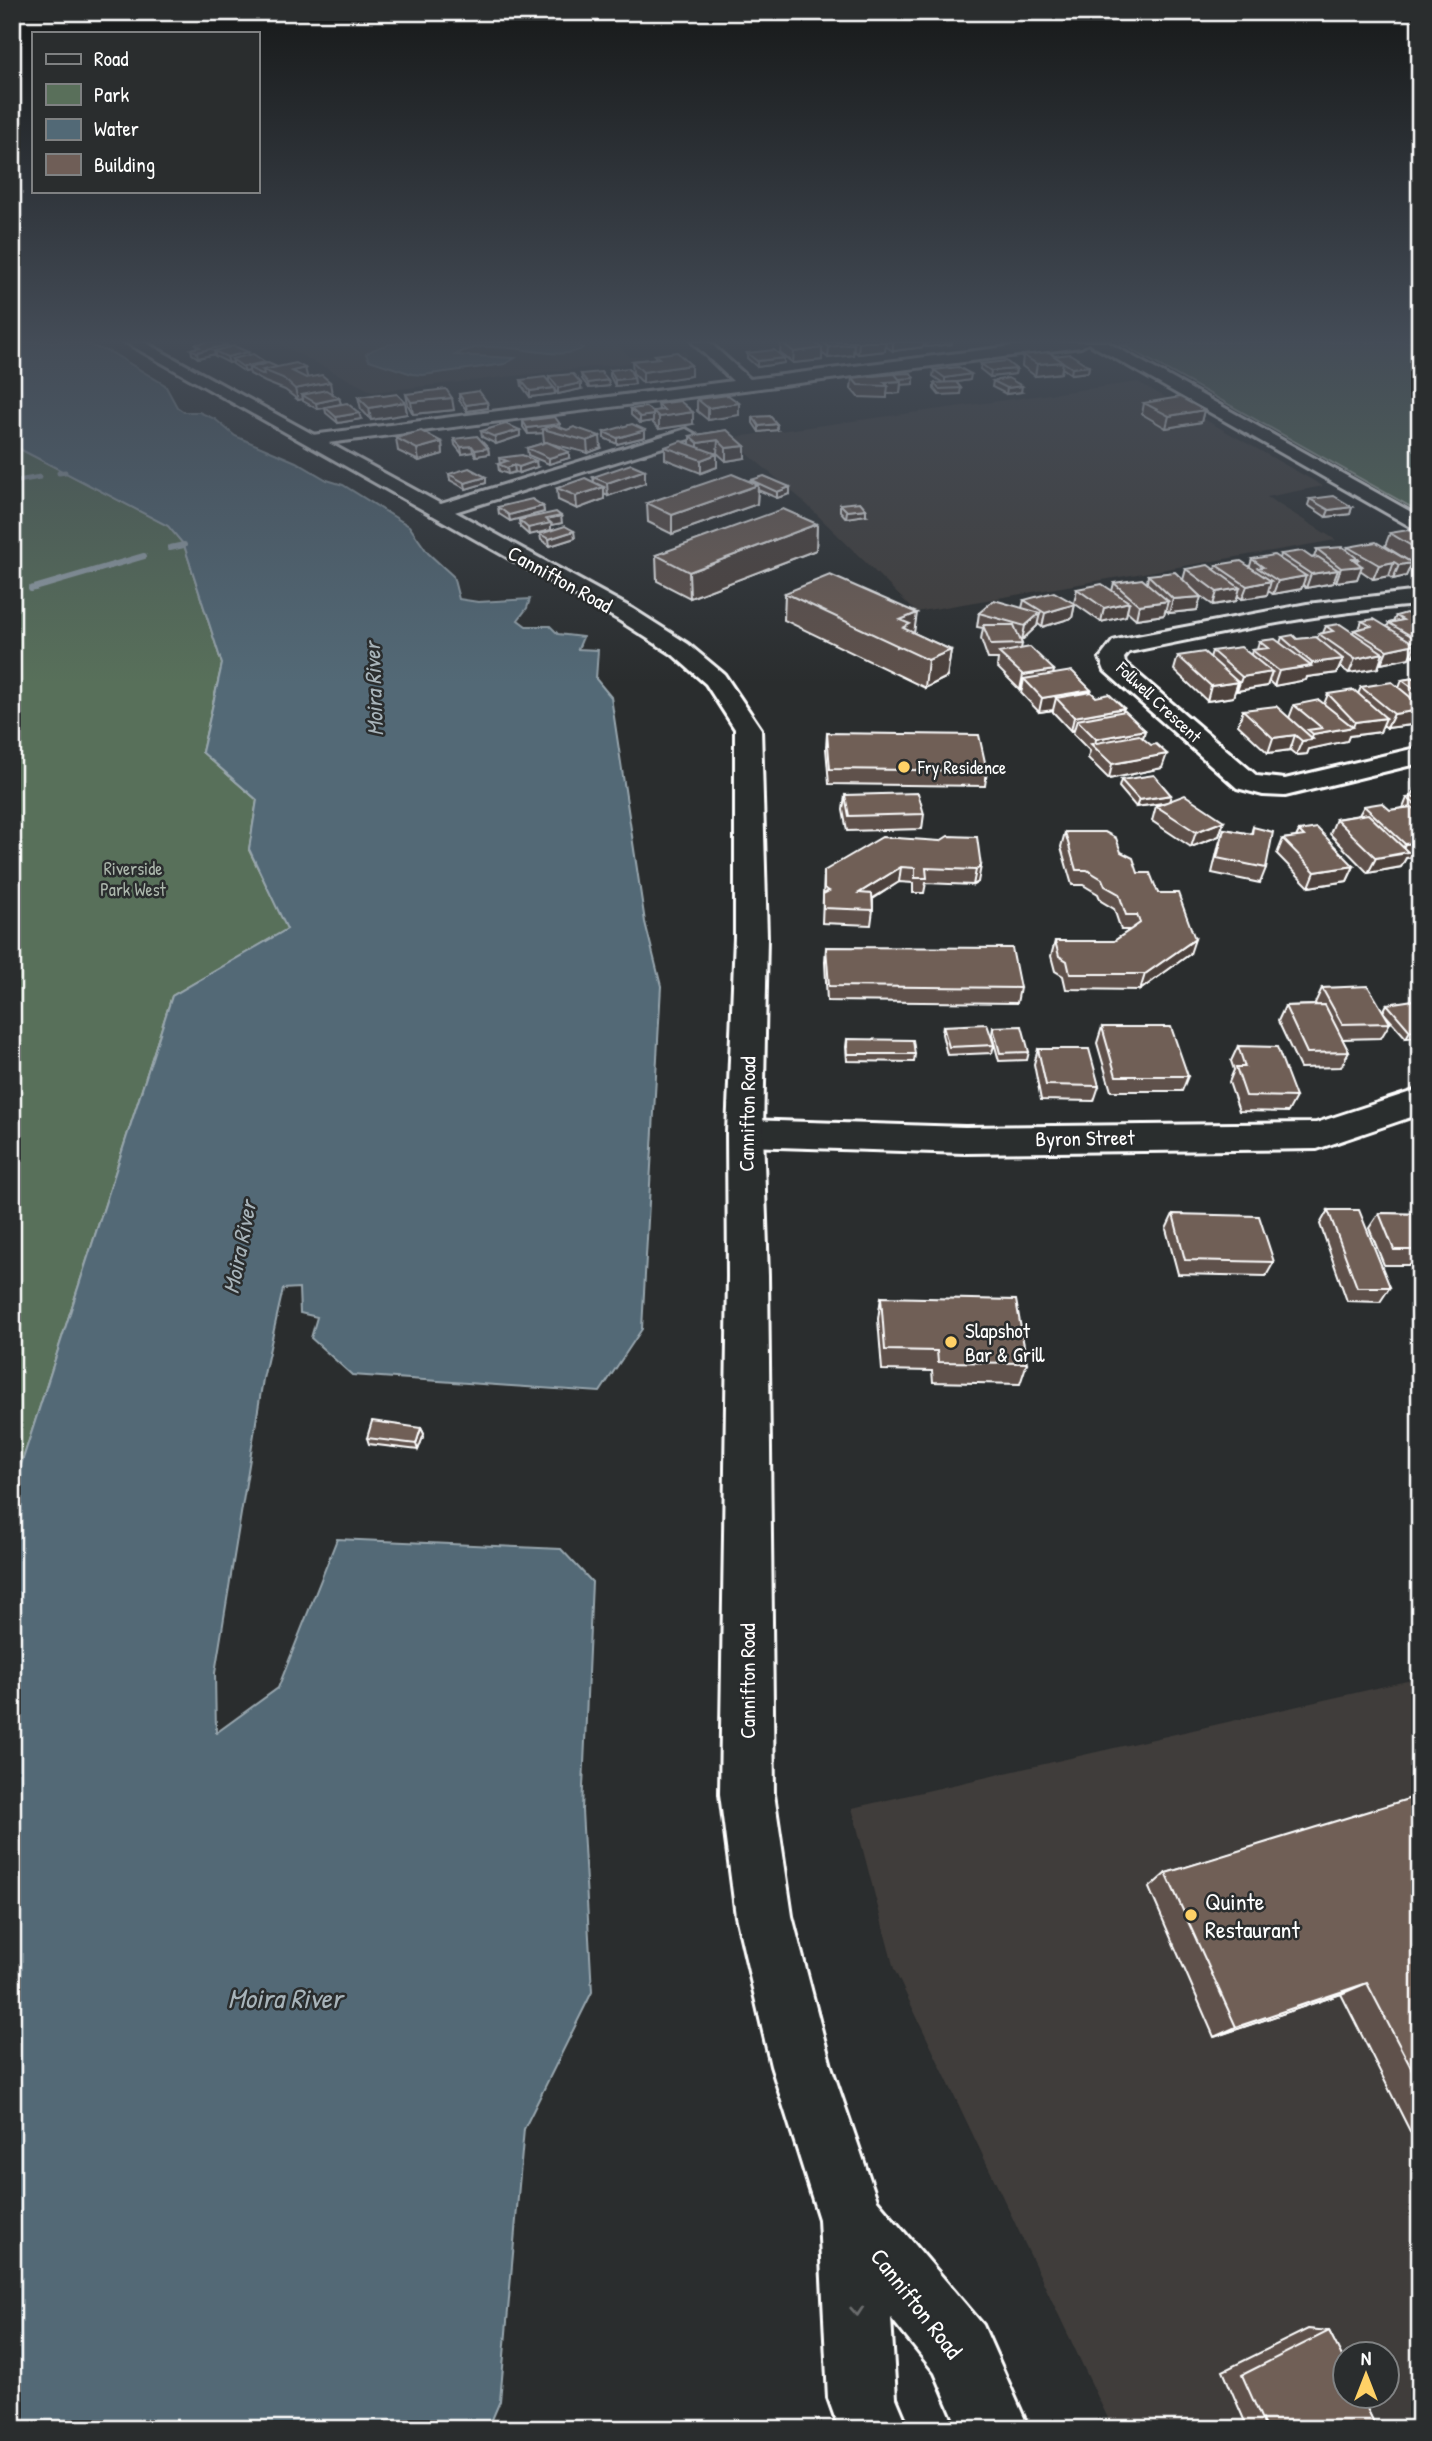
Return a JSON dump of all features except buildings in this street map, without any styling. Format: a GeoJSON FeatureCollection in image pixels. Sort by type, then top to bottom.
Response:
{"type":"FeatureCollection","features":[{"type":"Feature","properties":{"kind":"street","name":"Cannifton Road"},"geometry":{"type":"LineString","coordinates":[[341,456],[625,614],[680,649],[715,679],[748,729],[751,937],[745,1133],[748,1276],[747,1794],[764,1916],[798,2053],[851,2219],[862,2398],[874,2429]]}},
{"type":"Feature","properties":{"kind":"street"},"geometry":{"type":"LineString","coordinates":[[439,511],[616,456]]}},
{"type":"Feature","properties":{"kind":"street"},"geometry":{"type":"LineString","coordinates":[[1297,456],[1420,526]]}},
{"type":"Feature","properties":{"kind":"street","name":"Follwell Crescent"},"geometry":{"type":"LineString","coordinates":[[1420,598],[1355,602],[1237,623],[1121,646],[1112,658],[1114,666],[1247,782],[1261,788],[1292,788],[1308,780],[1420,755]]}},
{"type":"Feature","properties":{"kind":"street","name":"Byron Street"},"geometry":{"type":"LineString","coordinates":[[745,1133],[965,1140],[1317,1136],[1420,1101]]}},
{"type":"Feature","properties":{"kind":"street","name":"Cannifton Road"},"geometry":{"type":"LineString","coordinates":[[851,2219],[959,2349],[994,2429]]}},
{"type":"Feature","properties":{"kind":"shaded area"},"geometry":{"type":"Polygon","coordinates":[[[750,456],[1269,456],[1323,486],[1267,497],[1336,540],[916,612],[801,499],[750,456]]]}},
{"type":"Feature","properties":{"kind":"shaded area"},"geometry":{"type":"Polygon","coordinates":[[[1420,1678],[1420,2429],[1113,2429],[894,1969],[852,1808],[1420,1678]]]}},
{"type":"Feature","properties":{"kind":"green space","name":"Riverside Park West"},"geometry":{"type":"Polygon","coordinates":[[[12,456],[33,456],[169,526],[184,545],[222,664],[202,752],[257,800],[249,850],[288,929],[172,996],[12,1493],[12,456]]]}},
{"type":"Feature","properties":{"kind":"green space"},"geometry":{"type":"Polygon","coordinates":[[[1320,456],[1420,456],[1420,512],[1320,456]]]}},
{"type":"Feature","properties":{"kind":"water","name":"Moira River"},"geometry":{"type":"Polygon","coordinates":[[[33,456],[282,456],[327,480],[343,485],[409,526],[428,553],[453,576],[459,599],[478,602],[530,599],[518,620],[526,626],[550,626],[558,634],[583,637],[578,649],[598,650],[596,679],[611,697],[645,922],[661,986],[642,1329],[600,1392],[352,1375],[311,1338],[317,1317],[300,1313],[299,1288],[283,1289],[263,1379],[215,1673],[216,1733],[278,1688],[337,1539],[561,1549],[592,1582],[582,1810],[592,1992],[524,2129],[500,2401],[488,2429],[12,2429],[12,1493],[172,996],[287,929],[249,849],[257,800],[202,752],[222,664],[184,545],[168,526],[33,456]]]}},
{"type":"Feature","properties":{"kind":"waterway"},"geometry":{"type":"LineString","coordinates":[[59,473],[65,472]]}},
{"type":"Feature","properties":{"kind":"waterway"},"geometry":{"type":"LineString","coordinates":[[12,482],[40,477]]}},
{"type":"Feature","properties":{"kind":"waterway"},"geometry":{"type":"LineString","coordinates":[[170,548],[184,545]]}},
{"type":"Feature","properties":{"kind":"waterway"},"geometry":{"type":"LineString","coordinates":[[31,589],[144,556]]}},
{"type":"Feature","properties":{"kind":"place","name":"Fry Residence"},"geometry":{"type":"Point","coordinates":[904,767]}},
{"type":"Feature","properties":{"kind":"place","name":"Slapshot Bar & Grill"},"geometry":{"type":"Point","coordinates":[951,1342]}},
{"type":"Feature","properties":{"kind":"place","name":"Quinte Restaurant"},"geometry":{"type":"Point","coordinates":[1191,1915]}}]}
